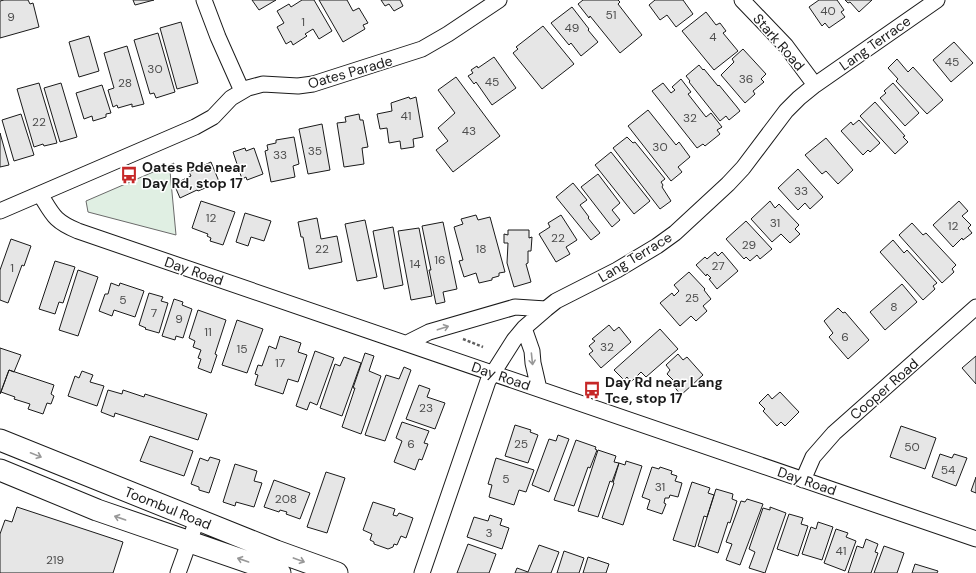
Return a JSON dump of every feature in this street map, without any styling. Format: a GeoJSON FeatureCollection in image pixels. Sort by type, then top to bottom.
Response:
{"type":"FeatureCollection","features":[{"type":"Feature","properties":{"kind":"main road","name":"Toombul Road"},"geometry":{"type":"LineString","coordinates":[[0,440],[197,520],[337,573]]}},
{"type":"Feature","properties":{"kind":"main road","name":"Toombul Road"},"geometry":{"type":"LineString","coordinates":[[0,470],[97,510],[280,573]]}},
{"type":"Feature","properties":{"kind":"street"},"geometry":{"type":"LineString","coordinates":[[204,0],[218,37],[242,91]]}},
{"type":"Feature","properties":{"kind":"street","name":"Oates Parade"},"geometry":{"type":"LineString","coordinates":[[0,211],[194,128],[213,117],[231,98],[242,91],[263,84],[298,86],[313,84],[422,49],[499,0]]}},
{"type":"Feature","properties":{"kind":"street","name":"Stark Road"},"geometry":{"type":"LineString","coordinates":[[742,0],[786,46],[815,85]]}},
{"type":"Feature","properties":{"kind":"street","name":"Lang Terrace"},"geometry":{"type":"LineString","coordinates":[[422,573],[488,381],[514,340],[524,328],[546,309],[572,292],[617,270],[657,246],[675,233],[728,184],[743,168],[786,111],[799,98],[815,85],[937,0]]}},
{"type":"Feature","properties":{"kind":"street","name":"Day Road"},"geometry":{"type":"LineString","coordinates":[[40,194],[53,215],[65,226],[976,539]]}},
{"type":"Feature","properties":{"kind":"street"},"geometry":{"type":"LineString","coordinates":[[407,344],[429,332],[515,307],[546,309]]}},
{"type":"Feature","properties":{"kind":"street","name":"Cooper Road"},"geometry":{"type":"LineString","coordinates":[[803,480],[814,457],[834,433],[976,307]]}},
{"type":"Feature","properties":{"kind":"street"},"geometry":{"type":"LineString","coordinates":[[524,328],[532,351],[539,390]]}},
{"type":"Feature","properties":{"kind":"street"},"geometry":{"type":"LineString","coordinates":[[178,573],[197,520]]}},
{"type":"Feature","properties":{"kind":"path"},"geometry":{"type":"LineString","coordinates":[[472,347],[474,343]]}},
{"type":"Feature","properties":{"kind":"green space"},"geometry":{"type":"Polygon","coordinates":[[[174,163],[170,171],[176,235],[88,212],[86,201],[174,163]]]}},
{"type":"Feature","properties":{"kind":"building"},"geometry":{"type":"Polygon","coordinates":[[[28,0],[30,4],[33,3],[39,27],[0,38],[0,1],[28,0]]]}},
{"type":"Feature","properties":{"kind":"building"},"geometry":{"type":"Polygon","coordinates":[[[133,0],[154,0],[135,5],[133,0]]]}},
{"type":"Feature","properties":{"kind":"building"},"geometry":{"type":"Polygon","coordinates":[[[252,0],[276,0],[259,10],[252,0]]]}},
{"type":"Feature","properties":{"kind":"building"},"geometry":{"type":"Polygon","coordinates":[[[302,0],[314,0],[332,31],[319,39],[313,29],[305,34],[307,36],[293,45],[291,41],[286,44],[277,27],[284,23],[277,11],[289,4],[291,7],[302,0]]]}},
{"type":"Feature","properties":{"kind":"building"},"geometry":{"type":"Polygon","coordinates":[[[319,0],[347,0],[353,11],[359,8],[368,23],[363,25],[365,29],[343,42],[319,0]]]}},
{"type":"Feature","properties":{"kind":"building"},"geometry":{"type":"Polygon","coordinates":[[[381,0],[400,0],[403,6],[394,11],[389,4],[385,6],[381,0]]]}},
{"type":"Feature","properties":{"kind":"building"},"geometry":{"type":"Polygon","coordinates":[[[583,0],[618,0],[620,2],[618,4],[642,35],[620,53],[590,16],[589,18],[578,4],[583,0]]]}},
{"type":"Feature","properties":{"kind":"building"},"geometry":{"type":"Polygon","coordinates":[[[655,0],[683,0],[693,14],[676,27],[667,15],[660,20],[649,5],[655,0]]]}},
{"type":"Feature","properties":{"kind":"building"},"geometry":{"type":"Polygon","coordinates":[[[819,0],[837,0],[844,10],[841,12],[845,17],[829,28],[825,23],[822,26],[809,7],[819,0]]]}},
{"type":"Feature","properties":{"kind":"building"},"geometry":{"type":"Polygon","coordinates":[[[845,0],[872,0],[859,12],[850,2],[848,3],[845,0]]]}},
{"type":"Feature","properties":{"kind":"building"},"geometry":{"type":"Polygon","coordinates":[[[572,7],[598,42],[581,56],[571,43],[569,45],[551,23],[572,7]]]}},
{"type":"Feature","properties":{"kind":"building"},"geometry":{"type":"Polygon","coordinates":[[[706,12],[716,25],[720,23],[726,31],[723,33],[738,51],[714,70],[682,31],[706,12]]]}},
{"type":"Feature","properties":{"kind":"building"},"geometry":{"type":"Polygon","coordinates":[[[181,22],[198,83],[177,89],[160,28],[181,22]]]}},
{"type":"Feature","properties":{"kind":"building"},"geometry":{"type":"Polygon","coordinates":[[[543,26],[574,64],[542,89],[513,53],[518,49],[516,47],[543,26]]]}},
{"type":"Feature","properties":{"kind":"building"},"geometry":{"type":"Polygon","coordinates":[[[158,33],[175,92],[156,98],[154,93],[150,94],[134,40],[158,33]]]}},
{"type":"Feature","properties":{"kind":"building"},"geometry":{"type":"Polygon","coordinates":[[[89,36],[99,71],[79,77],[69,42],[89,36]]]}},
{"type":"Feature","properties":{"kind":"building"},"geometry":{"type":"Polygon","coordinates":[[[954,42],[973,63],[951,82],[933,60],[954,42]]]}},
{"type":"Feature","properties":{"kind":"building"},"geometry":{"type":"Polygon","coordinates":[[[127,46],[144,104],[132,107],[132,104],[118,108],[117,105],[113,107],[108,90],[114,88],[104,53],[127,46]]]}},
{"type":"Feature","properties":{"kind":"building"},"geometry":{"type":"Polygon","coordinates":[[[743,49],[766,74],[761,79],[764,82],[753,91],[755,94],[745,103],[721,75],[734,62],[732,59],[743,49]]]}},
{"type":"Feature","properties":{"kind":"building"},"geometry":{"type":"Polygon","coordinates":[[[494,57],[516,88],[492,105],[476,82],[474,84],[468,76],[473,73],[471,70],[477,66],[478,68],[494,57]]]}},
{"type":"Feature","properties":{"kind":"building"},"geometry":{"type":"Polygon","coordinates":[[[897,59],[908,72],[913,67],[943,100],[927,114],[896,81],[898,79],[888,68],[897,59]]]}},
{"type":"Feature","properties":{"kind":"building"},"geometry":{"type":"Polygon","coordinates":[[[699,65],[718,86],[719,85],[740,111],[729,120],[726,116],[720,121],[689,82],[690,81],[686,76],[699,65]]]}},
{"type":"Feature","properties":{"kind":"building"},"geometry":{"type":"Polygon","coordinates":[[[456,77],[500,136],[453,172],[436,150],[448,141],[438,128],[455,113],[438,90],[456,77]]]}},
{"type":"Feature","properties":{"kind":"building"},"geometry":{"type":"Polygon","coordinates":[[[681,79],[691,92],[688,94],[706,117],[711,113],[722,127],[717,130],[720,134],[705,146],[703,144],[697,148],[652,91],[663,83],[671,93],[675,90],[672,87],[681,79]]]}},
{"type":"Feature","properties":{"kind":"building"},"geometry":{"type":"Polygon","coordinates":[[[39,83],[57,143],[44,146],[43,144],[34,147],[17,89],[39,83]]]}},
{"type":"Feature","properties":{"kind":"building"},"geometry":{"type":"Polygon","coordinates":[[[61,83],[77,137],[60,142],[44,88],[61,83]]]}},
{"type":"Feature","properties":{"kind":"building"},"geometry":{"type":"Polygon","coordinates":[[[893,83],[919,113],[905,126],[880,98],[886,93],[884,91],[893,83]]]}},
{"type":"Feature","properties":{"kind":"building"},"geometry":{"type":"Polygon","coordinates":[[[102,85],[111,113],[106,114],[106,117],[93,121],[92,116],[84,119],[76,93],[102,85]]]}},
{"type":"Feature","properties":{"kind":"building"},"geometry":{"type":"Polygon","coordinates":[[[409,97],[410,99],[416,97],[423,137],[413,139],[414,147],[401,149],[400,141],[389,143],[387,128],[380,129],[377,114],[392,111],[391,103],[409,97]]]}},
{"type":"Feature","properties":{"kind":"building"},"geometry":{"type":"Polygon","coordinates":[[[875,102],[905,136],[903,137],[908,142],[895,154],[860,116],[875,102]]]}},
{"type":"Feature","properties":{"kind":"building"},"geometry":{"type":"Polygon","coordinates":[[[648,110],[676,145],[679,142],[690,157],[678,167],[682,172],[671,181],[628,126],[648,110]]]}},
{"type":"Feature","properties":{"kind":"building"},"geometry":{"type":"Polygon","coordinates":[[[21,114],[34,155],[14,161],[2,120],[21,114]]]}},
{"type":"Feature","properties":{"kind":"building"},"geometry":{"type":"Polygon","coordinates":[[[359,114],[360,120],[363,120],[368,147],[362,148],[364,164],[344,167],[337,123],[346,122],[345,117],[359,114]]]}},
{"type":"Feature","properties":{"kind":"building"},"geometry":{"type":"Polygon","coordinates":[[[859,120],[880,143],[870,152],[868,150],[863,155],[841,131],[851,122],[853,125],[859,120]]]}},
{"type":"Feature","properties":{"kind":"building"},"geometry":{"type":"Polygon","coordinates":[[[322,124],[330,170],[308,174],[299,129],[322,124]]]}},
{"type":"Feature","properties":{"kind":"building"},"geometry":{"type":"Polygon","coordinates":[[[0,133],[9,165],[0,167],[0,133]]]}},
{"type":"Feature","properties":{"kind":"building"},"geometry":{"type":"Polygon","coordinates":[[[294,137],[299,164],[293,166],[295,177],[271,182],[265,151],[268,150],[267,145],[276,143],[276,140],[294,137]]]}},
{"type":"Feature","properties":{"kind":"building"},"geometry":{"type":"Polygon","coordinates":[[[627,137],[633,143],[635,142],[665,179],[661,182],[663,185],[662,187],[671,201],[660,209],[613,148],[627,137]]]}},
{"type":"Feature","properties":{"kind":"building"},"geometry":{"type":"Polygon","coordinates":[[[826,138],[853,170],[838,184],[826,171],[822,174],[805,155],[826,138]]]}},
{"type":"Feature","properties":{"kind":"building"},"geometry":{"type":"Polygon","coordinates":[[[245,148],[246,151],[254,148],[263,174],[247,180],[246,177],[242,179],[233,152],[245,148]]]}},
{"type":"Feature","properties":{"kind":"building"},"geometry":{"type":"Polygon","coordinates":[[[611,152],[650,201],[634,214],[595,165],[611,152]]]}},
{"type":"Feature","properties":{"kind":"building"},"geometry":{"type":"Polygon","coordinates":[[[211,162],[220,184],[211,188],[210,186],[198,191],[197,190],[180,198],[174,184],[191,176],[189,172],[211,162]]]}},
{"type":"Feature","properties":{"kind":"building"},"geometry":{"type":"Polygon","coordinates":[[[798,169],[823,197],[810,209],[805,203],[798,210],[778,188],[798,169]]]}},
{"type":"Feature","properties":{"kind":"building"},"geometry":{"type":"Polygon","coordinates":[[[598,174],[620,203],[612,210],[620,220],[612,227],[581,187],[598,174]]]}},
{"type":"Feature","properties":{"kind":"building"},"geometry":{"type":"Polygon","coordinates":[[[573,183],[587,200],[580,205],[600,233],[591,240],[556,197],[573,183]]]}},
{"type":"Feature","properties":{"kind":"building"},"geometry":{"type":"Polygon","coordinates":[[[201,201],[235,212],[223,245],[210,241],[211,238],[207,236],[208,234],[192,228],[201,201]]]}},
{"type":"Feature","properties":{"kind":"building"},"geometry":{"type":"Polygon","coordinates":[[[770,201],[775,208],[779,204],[799,225],[795,229],[800,234],[790,243],[781,234],[772,242],[751,219],[770,201]]]}},
{"type":"Feature","properties":{"kind":"building"},"geometry":{"type":"Polygon","coordinates":[[[959,201],[968,211],[962,216],[971,225],[968,228],[972,233],[963,240],[962,238],[953,247],[933,225],[959,201]]]}},
{"type":"Feature","properties":{"kind":"building"},"geometry":{"type":"Polygon","coordinates":[[[245,213],[271,221],[264,241],[251,237],[248,246],[236,242],[245,213]]]}},
{"type":"Feature","properties":{"kind":"building"},"geometry":{"type":"Polygon","coordinates":[[[476,215],[478,220],[490,217],[505,272],[499,273],[499,276],[492,278],[492,280],[479,283],[476,273],[464,277],[459,261],[463,260],[454,227],[463,224],[461,219],[476,215]]]}},
{"type":"Feature","properties":{"kind":"building"},"geometry":{"type":"Polygon","coordinates":[[[561,215],[577,240],[566,247],[570,254],[556,262],[539,234],[550,227],[548,223],[561,215]]]}},
{"type":"Feature","properties":{"kind":"building"},"geometry":{"type":"Polygon","coordinates":[[[317,218],[321,239],[337,236],[342,262],[309,269],[303,237],[301,237],[298,222],[317,218]]]}},
{"type":"Feature","properties":{"kind":"building"},"geometry":{"type":"Polygon","coordinates":[[[365,220],[377,277],[357,281],[345,224],[365,220]]]}},
{"type":"Feature","properties":{"kind":"building"},"geometry":{"type":"Polygon","coordinates":[[[746,221],[772,249],[760,259],[757,255],[750,261],[746,257],[744,259],[726,239],[746,221]]]}},
{"type":"Feature","properties":{"kind":"building"},"geometry":{"type":"Polygon","coordinates":[[[443,222],[457,289],[443,292],[445,302],[436,304],[422,226],[443,222]]]}},
{"type":"Feature","properties":{"kind":"building"},"geometry":{"type":"Polygon","coordinates":[[[912,223],[923,235],[926,233],[956,265],[952,269],[954,272],[942,283],[899,235],[912,223]]]}},
{"type":"Feature","properties":{"kind":"building"},"geometry":{"type":"Polygon","coordinates":[[[393,227],[403,285],[384,289],[373,231],[393,227]]]}},
{"type":"Feature","properties":{"kind":"building"},"geometry":{"type":"Polygon","coordinates":[[[419,228],[432,296],[411,300],[398,231],[419,228]]]}},
{"type":"Feature","properties":{"kind":"building"},"geometry":{"type":"Polygon","coordinates":[[[508,230],[529,230],[529,238],[532,237],[531,251],[528,251],[528,263],[526,264],[531,282],[514,287],[507,263],[508,243],[504,243],[504,234],[508,235],[508,230]]]}},
{"type":"Feature","properties":{"kind":"building"},"geometry":{"type":"Polygon","coordinates":[[[11,239],[31,246],[24,266],[22,265],[8,303],[0,300],[0,270],[11,239]]]}},
{"type":"Feature","properties":{"kind":"building"},"geometry":{"type":"Polygon","coordinates":[[[893,240],[904,253],[907,250],[937,283],[933,286],[935,289],[923,300],[880,252],[893,240]]]}},
{"type":"Feature","properties":{"kind":"building"},"geometry":{"type":"Polygon","coordinates":[[[715,252],[718,256],[722,252],[738,271],[717,289],[709,279],[711,278],[707,274],[706,276],[696,265],[705,257],[707,259],[715,252]]]}},
{"type":"Feature","properties":{"kind":"building"},"geometry":{"type":"Polygon","coordinates":[[[55,261],[75,267],[63,303],[59,302],[55,314],[39,309],[55,261]]]}},
{"type":"Feature","properties":{"kind":"building"},"geometry":{"type":"Polygon","coordinates":[[[78,270],[98,277],[78,336],[59,330],[78,270]]]}},
{"type":"Feature","properties":{"kind":"building"},"geometry":{"type":"Polygon","coordinates":[[[689,272],[705,289],[704,290],[711,299],[703,306],[707,311],[696,321],[691,316],[680,326],[660,303],[672,293],[674,296],[679,291],[674,285],[689,272]]]}},
{"type":"Feature","properties":{"kind":"building"},"geometry":{"type":"Polygon","coordinates":[[[111,283],[119,286],[120,283],[144,291],[135,317],[114,310],[112,316],[99,311],[105,294],[108,294],[111,283]]]}},
{"type":"Feature","properties":{"kind":"building"},"geometry":{"type":"Polygon","coordinates":[[[902,284],[917,302],[885,330],[870,312],[902,284]]]}},
{"type":"Feature","properties":{"kind":"building"},"geometry":{"type":"Polygon","coordinates":[[[149,293],[163,297],[161,301],[168,303],[159,333],[145,329],[146,328],[139,325],[149,293]]]}},
{"type":"Feature","properties":{"kind":"building"},"geometry":{"type":"Polygon","coordinates":[[[174,299],[183,302],[182,305],[192,309],[183,338],[176,336],[175,340],[162,336],[174,299]]]}},
{"type":"Feature","properties":{"kind":"building"},"geometry":{"type":"Polygon","coordinates":[[[838,308],[843,313],[845,312],[869,340],[848,359],[829,337],[833,333],[824,321],[838,308]]]}},
{"type":"Feature","properties":{"kind":"building"},"geometry":{"type":"Polygon","coordinates":[[[198,310],[226,320],[215,354],[217,355],[211,373],[198,368],[201,359],[198,358],[201,350],[193,347],[195,341],[189,338],[198,310]]]}},
{"type":"Feature","properties":{"kind":"building"},"geometry":{"type":"Polygon","coordinates":[[[237,320],[263,329],[247,373],[222,365],[237,320]]]}},
{"type":"Feature","properties":{"kind":"building"},"geometry":{"type":"Polygon","coordinates":[[[609,325],[614,331],[619,327],[631,342],[601,368],[589,354],[593,351],[589,346],[595,341],[592,339],[609,325]]]}},
{"type":"Feature","properties":{"kind":"building"},"geometry":{"type":"Polygon","coordinates":[[[660,329],[678,349],[646,377],[641,372],[631,382],[627,377],[624,380],[614,370],[660,329]]]}},
{"type":"Feature","properties":{"kind":"building"},"geometry":{"type":"Polygon","coordinates":[[[280,336],[301,343],[298,352],[307,355],[298,382],[288,379],[283,394],[255,385],[258,375],[255,374],[258,365],[262,366],[269,346],[276,349],[280,336]]]}},
{"type":"Feature","properties":{"kind":"building"},"geometry":{"type":"Polygon","coordinates":[[[0,348],[21,355],[14,372],[9,370],[0,394],[0,348]]]}},
{"type":"Feature","properties":{"kind":"building"},"geometry":{"type":"Polygon","coordinates":[[[315,351],[334,358],[317,405],[310,402],[307,410],[296,406],[315,351]]]}},
{"type":"Feature","properties":{"kind":"building"},"geometry":{"type":"Polygon","coordinates":[[[365,353],[374,356],[369,371],[381,376],[361,434],[342,427],[365,353]]]}},
{"type":"Feature","properties":{"kind":"building"},"geometry":{"type":"Polygon","coordinates":[[[678,354],[683,360],[687,357],[703,375],[681,395],[672,384],[674,381],[667,374],[670,370],[666,365],[678,354]]]}},
{"type":"Feature","properties":{"kind":"building"},"geometry":{"type":"Polygon","coordinates":[[[976,356],[976,384],[962,368],[976,356]]]}},
{"type":"Feature","properties":{"kind":"building"},"geometry":{"type":"Polygon","coordinates":[[[344,357],[361,363],[342,416],[320,408],[335,364],[340,366],[344,357]]]}},
{"type":"Feature","properties":{"kind":"building"},"geometry":{"type":"Polygon","coordinates":[[[404,367],[411,370],[385,441],[365,435],[386,375],[399,379],[404,367]]]}},
{"type":"Feature","properties":{"kind":"building"},"geometry":{"type":"Polygon","coordinates":[[[9,370],[54,385],[51,394],[54,396],[51,404],[47,403],[43,414],[28,409],[30,404],[14,399],[15,397],[1,392],[9,370]]]}},
{"type":"Feature","properties":{"kind":"building"},"geometry":{"type":"Polygon","coordinates":[[[82,371],[93,375],[90,382],[104,386],[97,406],[68,396],[75,376],[79,378],[82,371]]]}},
{"type":"Feature","properties":{"kind":"building"},"geometry":{"type":"Polygon","coordinates":[[[419,385],[430,389],[427,397],[445,403],[435,429],[406,419],[419,385]]]}},
{"type":"Feature","properties":{"kind":"building"},"geometry":{"type":"Polygon","coordinates":[[[108,390],[122,394],[123,390],[144,397],[145,394],[207,414],[198,440],[115,413],[114,417],[101,412],[108,390]]]}},
{"type":"Feature","properties":{"kind":"building"},"geometry":{"type":"Polygon","coordinates":[[[780,392],[799,412],[785,426],[781,422],[777,426],[763,411],[765,409],[759,403],[768,394],[772,399],[780,392]]]}},
{"type":"Feature","properties":{"kind":"building"},"geometry":{"type":"Polygon","coordinates":[[[402,422],[429,431],[424,443],[428,444],[422,460],[419,459],[415,470],[394,462],[402,441],[396,438],[402,422]]]}},
{"type":"Feature","properties":{"kind":"building"},"geometry":{"type":"Polygon","coordinates":[[[515,425],[531,430],[530,432],[538,435],[528,463],[505,456],[515,425]]]}},
{"type":"Feature","properties":{"kind":"building"},"geometry":{"type":"Polygon","coordinates":[[[901,426],[936,438],[925,469],[890,457],[901,426]]]}},
{"type":"Feature","properties":{"kind":"building"},"geometry":{"type":"Polygon","coordinates":[[[558,435],[569,439],[549,492],[532,485],[549,439],[556,441],[558,435]]]}},
{"type":"Feature","properties":{"kind":"building"},"geometry":{"type":"Polygon","coordinates":[[[150,436],[193,451],[184,476],[140,461],[150,436]]]}},
{"type":"Feature","properties":{"kind":"building"},"geometry":{"type":"Polygon","coordinates":[[[576,440],[596,447],[595,449],[597,450],[590,468],[588,467],[574,506],[554,500],[576,440]]]}},
{"type":"Feature","properties":{"kind":"building"},"geometry":{"type":"Polygon","coordinates":[[[598,450],[616,456],[614,462],[619,463],[612,482],[610,481],[598,517],[578,511],[598,450]]]}},
{"type":"Feature","properties":{"kind":"building"},"geometry":{"type":"Polygon","coordinates":[[[940,454],[952,458],[954,454],[967,458],[956,486],[932,477],[940,454]]]}},
{"type":"Feature","properties":{"kind":"building"},"geometry":{"type":"Polygon","coordinates":[[[210,457],[220,460],[209,493],[199,490],[199,487],[191,484],[200,458],[208,461],[210,457]]]}},
{"type":"Feature","properties":{"kind":"building"},"geometry":{"type":"Polygon","coordinates":[[[496,458],[534,470],[526,492],[519,490],[514,505],[489,497],[492,485],[488,484],[496,458]]]}},
{"type":"Feature","properties":{"kind":"building"},"geometry":{"type":"Polygon","coordinates":[[[626,461],[642,466],[623,525],[602,518],[619,463],[625,465],[626,461]]]}},
{"type":"Feature","properties":{"kind":"building"},"geometry":{"type":"Polygon","coordinates":[[[235,464],[257,471],[254,481],[262,483],[254,507],[236,502],[235,506],[223,502],[235,464]]]}},
{"type":"Feature","properties":{"kind":"building"},"geometry":{"type":"Polygon","coordinates":[[[652,467],[659,469],[660,467],[672,471],[671,474],[677,476],[675,481],[682,483],[678,497],[670,495],[669,498],[665,498],[664,503],[666,504],[662,514],[647,509],[650,500],[642,497],[652,467]]]}},
{"type":"Feature","properties":{"kind":"building"},"geometry":{"type":"Polygon","coordinates":[[[326,472],[345,478],[327,533],[307,527],[326,472]]]}},
{"type":"Feature","properties":{"kind":"building"},"geometry":{"type":"Polygon","coordinates":[[[976,477],[976,493],[971,491],[976,477]]]}},
{"type":"Feature","properties":{"kind":"building"},"geometry":{"type":"Polygon","coordinates":[[[274,480],[310,493],[300,519],[286,514],[287,512],[280,510],[279,512],[264,507],[274,480]]]}},
{"type":"Feature","properties":{"kind":"building"},"geometry":{"type":"Polygon","coordinates":[[[692,482],[710,488],[708,493],[714,495],[707,517],[704,516],[695,547],[673,540],[692,482]]]}},
{"type":"Feature","properties":{"kind":"building"},"geometry":{"type":"Polygon","coordinates":[[[716,489],[733,494],[732,499],[737,501],[730,523],[728,522],[718,553],[698,546],[716,489]]]}},
{"type":"Feature","properties":{"kind":"building"},"geometry":{"type":"Polygon","coordinates":[[[747,499],[763,504],[740,565],[726,560],[732,544],[726,542],[741,501],[745,502],[747,499]]]}},
{"type":"Feature","properties":{"kind":"building"},"geometry":{"type":"Polygon","coordinates":[[[373,502],[395,509],[393,515],[397,516],[399,513],[413,518],[406,538],[401,536],[397,545],[394,544],[393,547],[388,549],[374,544],[374,542],[370,540],[372,534],[363,530],[373,502]]]}},
{"type":"Feature","properties":{"kind":"building"},"geometry":{"type":"Polygon","coordinates":[[[17,507],[123,542],[113,573],[0,573],[0,534],[5,520],[12,522],[17,507]]]}},
{"type":"Feature","properties":{"kind":"building"},"geometry":{"type":"Polygon","coordinates":[[[770,507],[786,513],[765,573],[749,568],[755,552],[749,549],[763,508],[770,510],[770,507]]]}},
{"type":"Feature","properties":{"kind":"building"},"geometry":{"type":"Polygon","coordinates":[[[789,514],[803,518],[801,524],[808,526],[798,556],[777,549],[789,514]]]}},
{"type":"Feature","properties":{"kind":"building"},"geometry":{"type":"Polygon","coordinates":[[[490,515],[502,519],[500,525],[509,528],[502,549],[467,537],[474,517],[488,521],[490,515]]]}},
{"type":"Feature","properties":{"kind":"building"},"geometry":{"type":"Polygon","coordinates":[[[818,522],[833,527],[822,560],[802,554],[811,527],[816,529],[818,522]]]}},
{"type":"Feature","properties":{"kind":"building"},"geometry":{"type":"Polygon","coordinates":[[[836,529],[848,533],[846,537],[856,541],[845,571],[824,563],[836,529]]]}},
{"type":"Feature","properties":{"kind":"building"},"geometry":{"type":"Polygon","coordinates":[[[866,539],[878,544],[875,552],[878,553],[871,573],[848,573],[857,546],[863,548],[866,539]]]}},
{"type":"Feature","properties":{"kind":"building"},"geometry":{"type":"Polygon","coordinates":[[[468,544],[496,554],[489,573],[457,573],[468,544]]]}},
{"type":"Feature","properties":{"kind":"building"},"geometry":{"type":"Polygon","coordinates":[[[539,545],[559,552],[551,573],[515,573],[517,568],[528,572],[539,545]]]}},
{"type":"Feature","properties":{"kind":"building"},"geometry":{"type":"Polygon","coordinates":[[[884,546],[904,553],[897,573],[874,573],[884,546]]]}},
{"type":"Feature","properties":{"kind":"building"},"geometry":{"type":"Polygon","coordinates":[[[564,551],[584,558],[579,573],[557,573],[564,551]]]}},
{"type":"Feature","properties":{"kind":"building"},"geometry":{"type":"Polygon","coordinates":[[[588,557],[609,564],[606,573],[583,573],[588,557]]]}},
{"type":"Feature","properties":{"kind":"building"},"geometry":{"type":"Polygon","coordinates":[[[915,564],[938,571],[937,573],[912,573],[915,564]]]}},
{"type":"Feature","properties":{"kind":"place","name":"Oates Pde near Day Rd, stop 17"},"geometry":{"type":"Point","coordinates":[129,175]}},
{"type":"Feature","properties":{"kind":"place","name":"Day Rd near Lang Tce, stop 17"},"geometry":{"type":"Point","coordinates":[592,390]}}]}
